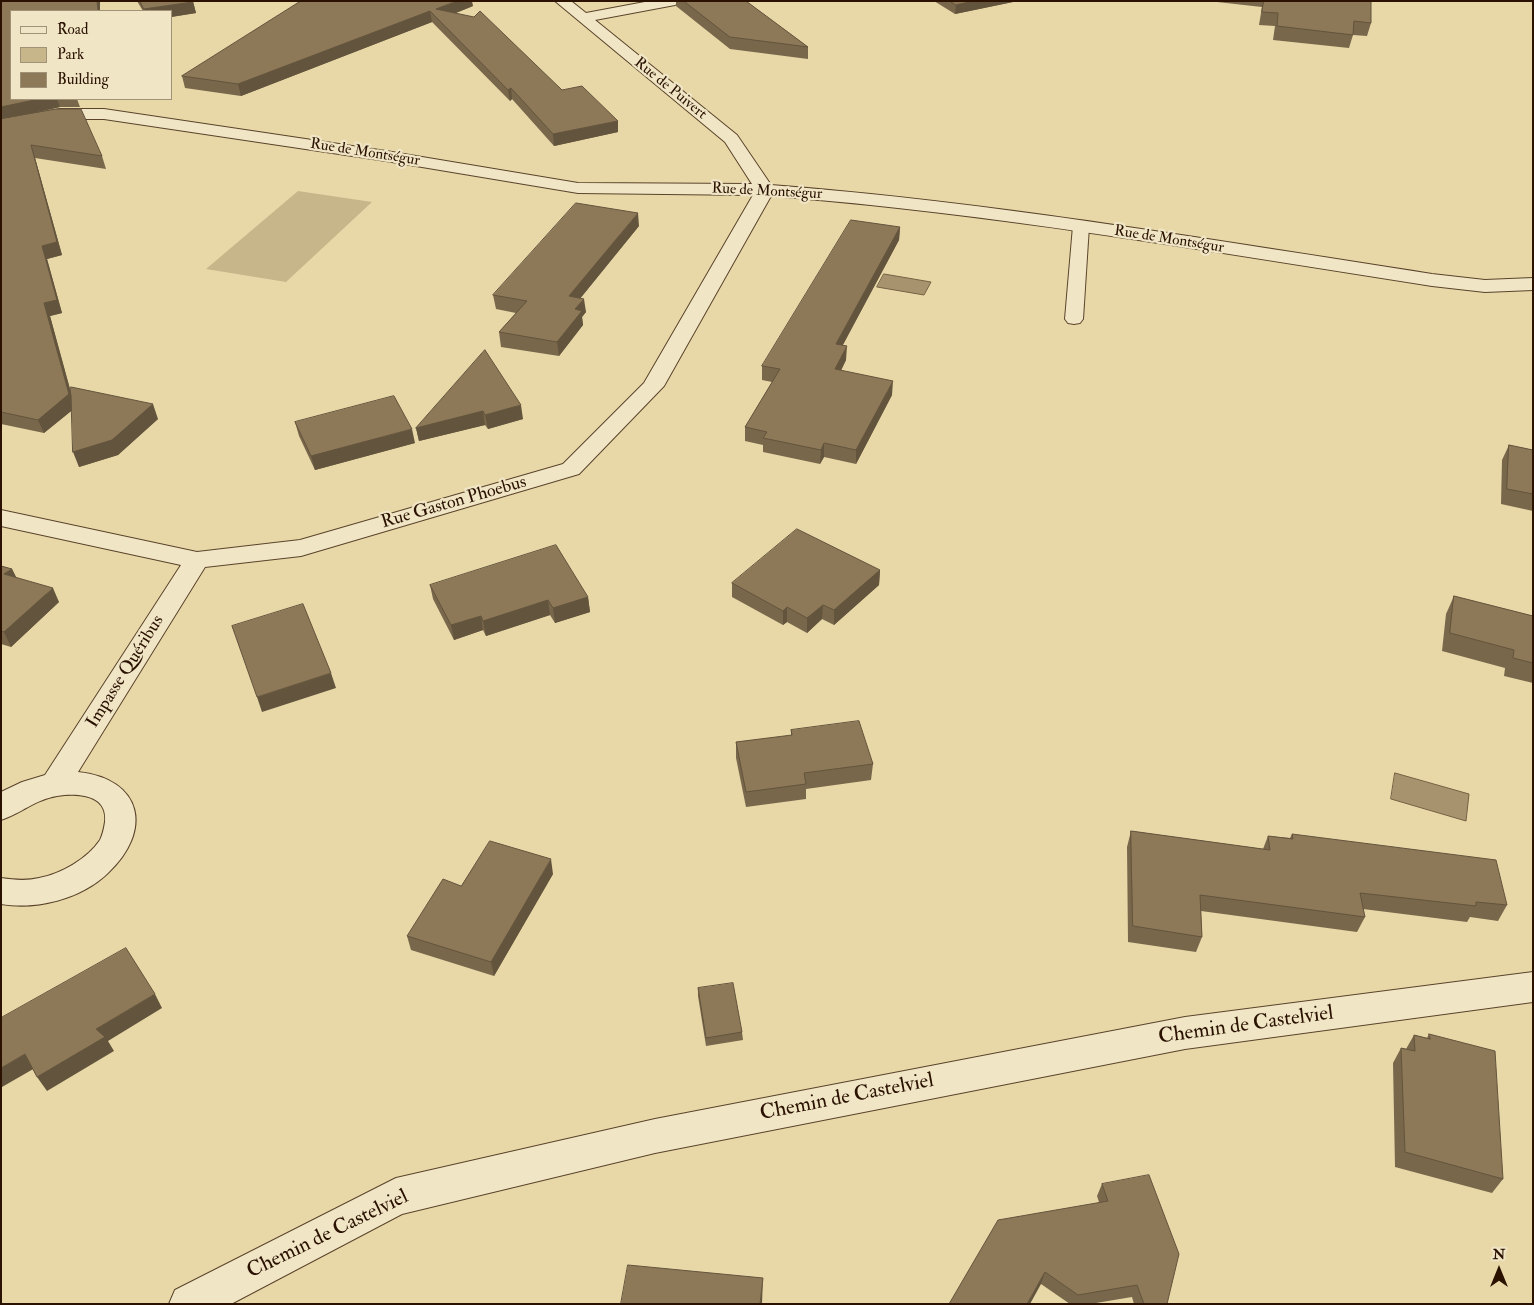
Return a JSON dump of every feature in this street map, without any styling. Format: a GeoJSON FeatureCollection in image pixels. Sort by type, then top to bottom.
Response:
{"type":"FeatureCollection","features":[{"type":"Feature","properties":{"kind":"street","name":"Rue de Puivert"},"geometry":{"type":"LineString","coordinates":[[562,1],[731,139],[765,190]]}},
{"type":"Feature","properties":{"kind":"street"},"geometry":{"type":"LineString","coordinates":[[582,18],[675,1]]}},
{"type":"Feature","properties":{"kind":"street","name":"Rue de Montségur"},"geometry":{"type":"LineString","coordinates":[[1,125],[60,114],[104,114],[386,156],[578,188],[765,190],[868,198],[1081,226],[1432,280],[1484,286],[1533,284]]}},
{"type":"Feature","properties":{"kind":"street","name":"Rue Gaston Phoebus"},"geometry":{"type":"LineString","coordinates":[[1,518],[197,560],[300,548],[571,469],[653,386],[765,190]]}},
{"type":"Feature","properties":{"kind":"street","name":"Impasse Quéribus"},"geometry":{"type":"LineString","coordinates":[[55,784],[197,560]]}},
{"type":"Feature","properties":{"kind":"street"},"geometry":{"type":"LineString","coordinates":[[1,808],[30,791],[55,784],[84,784],[97,786],[111,795],[120,807],[122,823],[116,841],[103,858],[85,874],[61,886],[38,892],[11,894],[1,891]]}},
{"type":"Feature","properties":{"kind":"street","name":"Chemin de Castelviel"},"geometry":{"type":"LineString","coordinates":[[189,1304],[396,1197],[645,1138],[1185,1032],[1533,987]]}},
{"type":"Feature","properties":{"kind":"lane"},"geometry":{"type":"LineString","coordinates":[[1074,318],[1081,226]]}},
{"type":"Feature","properties":{"kind":"green space"},"geometry":{"type":"Polygon","coordinates":[[[298,191],[372,202],[286,282],[206,269],[298,191]]]}},
{"type":"Feature","properties":{"kind":"shaded area"},"geometry":{"type":"Polygon","coordinates":[[[884,274],[931,282],[924,295],[877,287],[884,274]]]}},
{"type":"Feature","properties":{"kind":"shaded area"},"geometry":{"type":"Polygon","coordinates":[[[1395,773],[1469,794],[1466,821],[1391,799],[1395,773]]]}},
{"type":"Feature","properties":{"kind":"building"},"geometry":{"type":"Polygon","coordinates":[[[1,1],[97,1],[98,10],[10,10],[10,100],[34,100],[1,107],[1,1]]]}},
{"type":"Feature","properties":{"kind":"building"},"geometry":{"type":"Polygon","coordinates":[[[140,1],[193,1],[193,2],[144,9],[140,1]]]}},
{"type":"Feature","properties":{"kind":"building"},"geometry":{"type":"Polygon","coordinates":[[[301,1],[457,1],[436,9],[474,17],[480,11],[562,90],[582,86],[618,121],[553,134],[511,88],[508,90],[430,11],[238,84],[182,76],[301,1]]]}},
{"type":"Feature","properties":{"kind":"building"},"geometry":{"type":"Polygon","coordinates":[[[684,1],[746,1],[808,47],[730,37],[684,1]]]}},
{"type":"Feature","properties":{"kind":"building"},"geometry":{"type":"Polygon","coordinates":[[[950,1],[974,1],[956,5],[950,1]]]}},
{"type":"Feature","properties":{"kind":"building"},"geometry":{"type":"Polygon","coordinates":[[[1264,1],[1371,1],[1371,23],[1354,21],[1353,35],[1277,26],[1278,13],[1262,12],[1264,1]]]}},
{"type":"Feature","properties":{"kind":"building"},"geometry":{"type":"Polygon","coordinates":[[[56,109],[81,109],[102,156],[31,145],[57,242],[42,246],[57,300],[44,303],[69,394],[38,420],[1,412],[1,119],[56,109]]]}},
{"type":"Feature","properties":{"kind":"building"},"geometry":{"type":"Polygon","coordinates":[[[576,203],[638,213],[569,296],[584,299],[575,309],[582,311],[557,342],[499,332],[527,301],[493,295],[576,203]]]}},
{"type":"Feature","properties":{"kind":"building"},"geometry":{"type":"Polygon","coordinates":[[[851,220],[900,227],[836,344],[847,346],[835,369],[893,381],[856,450],[824,443],[821,450],[763,438],[767,432],[745,427],[780,369],[762,366],[851,220]]]}},
{"type":"Feature","properties":{"kind":"building"},"geometry":{"type":"Polygon","coordinates":[[[485,350],[521,405],[485,415],[483,411],[416,428],[485,350]]]}},
{"type":"Feature","properties":{"kind":"building"},"geometry":{"type":"Polygon","coordinates":[[[71,387],[153,404],[112,440],[73,452],[71,387]]]}},
{"type":"Feature","properties":{"kind":"building"},"geometry":{"type":"Polygon","coordinates":[[[394,396],[412,429],[311,456],[295,422],[394,396]]]}},
{"type":"Feature","properties":{"kind":"building"},"geometry":{"type":"Polygon","coordinates":[[[1509,445],[1533,450],[1533,494],[1507,489],[1509,445]]]}},
{"type":"Feature","properties":{"kind":"building"},"geometry":{"type":"Polygon","coordinates":[[[797,529],[880,570],[834,610],[823,605],[807,618],[787,607],[783,611],[732,583],[797,529]]]}},
{"type":"Feature","properties":{"kind":"building"},"geometry":{"type":"Polygon","coordinates":[[[556,545],[588,597],[553,608],[548,600],[483,621],[481,616],[451,625],[430,585],[556,545]]]}},
{"type":"Feature","properties":{"kind":"building"},"geometry":{"type":"Polygon","coordinates":[[[1,566],[12,569],[4,574],[53,588],[4,632],[1,631],[1,566]]]}},
{"type":"Feature","properties":{"kind":"building"},"geometry":{"type":"Polygon","coordinates":[[[1454,596],[1533,616],[1533,663],[1513,658],[1514,650],[1450,633],[1454,596]]]}},
{"type":"Feature","properties":{"kind":"building"},"geometry":{"type":"Polygon","coordinates":[[[303,604],[331,673],[257,697],[232,626],[303,604]]]}},
{"type":"Feature","properties":{"kind":"building"},"geometry":{"type":"Polygon","coordinates":[[[859,721],[873,764],[804,773],[806,784],[746,792],[736,742],[792,735],[791,730],[859,721]]]}},
{"type":"Feature","properties":{"kind":"building"},"geometry":{"type":"Polygon","coordinates":[[[1131,831],[1270,850],[1268,836],[1293,839],[1292,834],[1496,860],[1507,905],[1476,902],[1476,906],[1360,893],[1365,917],[1200,895],[1202,937],[1133,926],[1131,831]]]}},
{"type":"Feature","properties":{"kind":"building"},"geometry":{"type":"Polygon","coordinates":[[[490,841],[551,859],[491,962],[407,936],[443,879],[461,886],[490,841]]]}},
{"type":"Feature","properties":{"kind":"building"},"geometry":{"type":"Polygon","coordinates":[[[126,948],[155,994],[96,1029],[105,1037],[37,1077],[25,1054],[1,1068],[1,1018],[126,948]]]}},
{"type":"Feature","properties":{"kind":"building"},"geometry":{"type":"Polygon","coordinates":[[[733,983],[742,1032],[706,1038],[698,988],[733,983]]]}},
{"type":"Feature","properties":{"kind":"building"},"geometry":{"type":"Polygon","coordinates":[[[1429,1034],[1495,1051],[1503,1179],[1405,1152],[1401,1048],[1415,1051],[1414,1035],[1430,1039],[1429,1034]]]}},
{"type":"Feature","properties":{"kind":"building"},"geometry":{"type":"Polygon","coordinates":[[[1149,1175],[1179,1254],[1167,1304],[1144,1304],[1137,1285],[1078,1295],[1045,1272],[1027,1304],[949,1304],[998,1220],[1108,1201],[1102,1184],[1149,1175]]]}},
{"type":"Feature","properties":{"kind":"building"},"geometry":{"type":"Polygon","coordinates":[[[628,1265],[763,1278],[760,1304],[621,1304],[628,1265]]]}}]}
